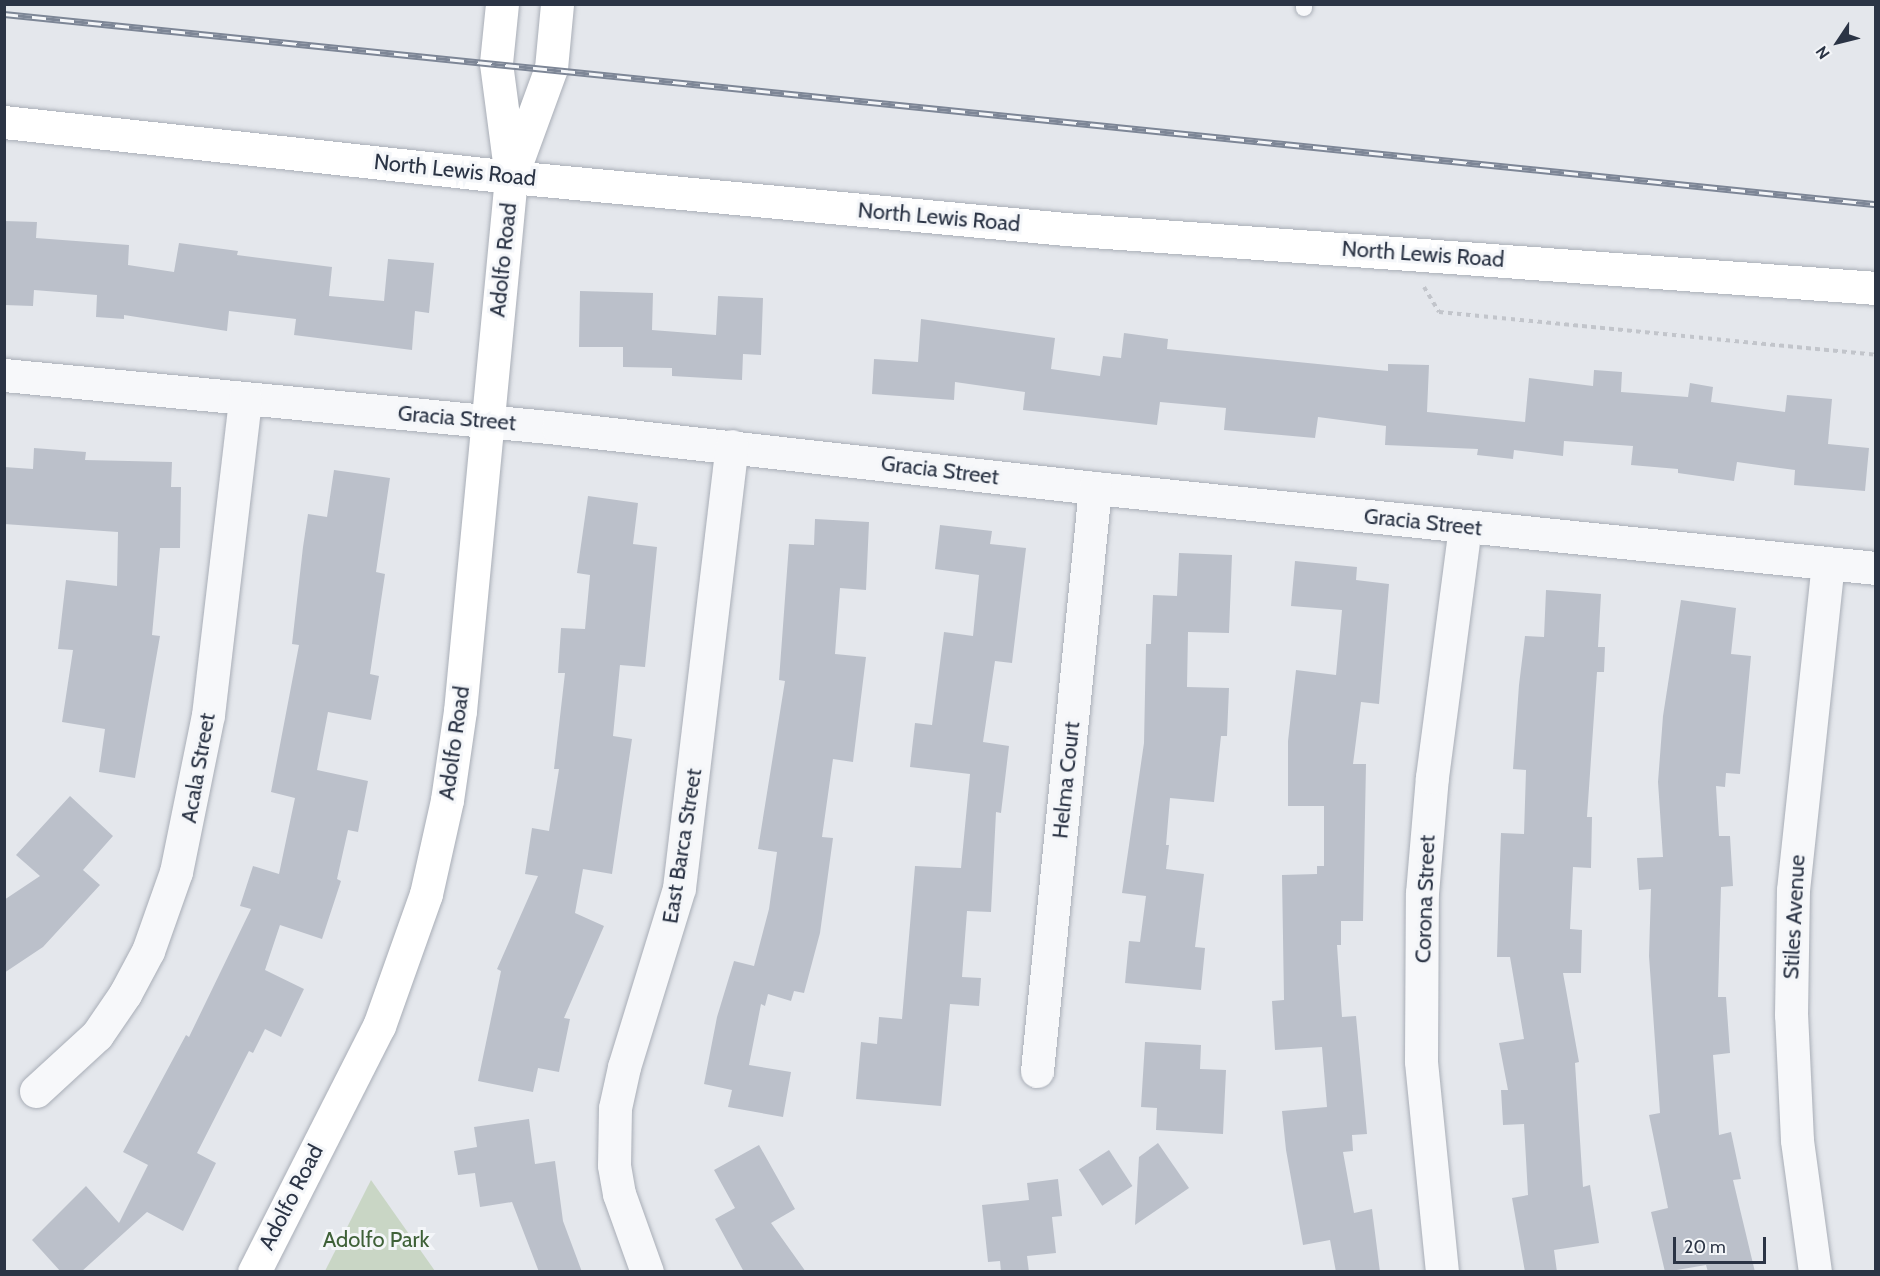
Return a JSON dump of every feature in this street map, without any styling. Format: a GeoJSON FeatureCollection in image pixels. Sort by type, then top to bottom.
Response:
{"type":"FeatureCollection","features":[{"type":"Feature","properties":{"kind":"main road","name":"Adolfo Road"},"geometry":{"type":"LineString","coordinates":[[254,1272],[379,1026],[426,894],[447,800],[460,711],[511,177],[496,63],[502,4]]}},
{"type":"Feature","properties":{"kind":"main road","name":"Adolfo Road"},"geometry":{"type":"LineString","coordinates":[[511,177],[550,68],[557,4]]}},
{"type":"Feature","properties":{"kind":"main road","name":"North Lewis Road"},"geometry":{"type":"LineString","coordinates":[[4,122],[511,177],[1065,229],[1875,288]]}},
{"type":"Feature","properties":{"kind":"street","name":"Gracia Street"},"geometry":{"type":"LineString","coordinates":[[4,375],[732,446],[1095,488],[1875,568]]}},
{"type":"Feature","properties":{"kind":"street","name":"Acala Street"},"geometry":{"type":"LineString","coordinates":[[36,1091],[98,1035],[124,994],[151,944],[176,872],[208,715],[245,399]]}},
{"type":"Feature","properties":{"kind":"street","name":"East Barca Street"},"geometry":{"type":"LineString","coordinates":[[647,1272],[619,1194],[614,1166],[615,1108],[624,1067],[679,888],[732,446]]}},
{"type":"Feature","properties":{"kind":"street","name":"Helma Court"},"geometry":{"type":"LineString","coordinates":[[1037,1071],[1095,488]]}},
{"type":"Feature","properties":{"kind":"street","name":"Corona Street"},"geometry":{"type":"LineString","coordinates":[[1442,1272],[1421,1061],[1422,892],[1432,777],[1465,527]]}},
{"type":"Feature","properties":{"kind":"street","name":"Stiles Avenue"},"geometry":{"type":"LineString","coordinates":[[1815,1272],[1797,1140],[1791,981],[1793,890],[1828,563]]}},
{"type":"Feature","properties":{"kind":"path"},"geometry":{"type":"LineString","coordinates":[[1404,252],[1439,312],[1875,355]]}},
{"type":"Feature","properties":{"kind":"green space","name":"Adolfo Park"},"geometry":{"type":"Polygon","coordinates":[[[371,1180],[435,1271],[325,1271],[371,1180]]]}},
{"type":"Feature","properties":{"kind":"building"},"geometry":{"type":"Polygon","coordinates":[[[4,221],[37,222],[36,238],[129,245],[128,265],[174,272],[179,243],[238,251],[237,255],[332,267],[329,296],[384,301],[388,259],[434,263],[429,313],[415,311],[412,350],[294,335],[296,319],[229,311],[227,331],[124,315],[124,319],[96,317],[97,295],[34,290],[33,306],[4,305],[4,221]]]}},
{"type":"Feature","properties":{"kind":"building"},"geometry":{"type":"Polygon","coordinates":[[[580,291],[653,293],[652,330],[716,335],[718,296],[763,298],[761,355],[743,354],[742,380],[672,376],[672,368],[623,367],[623,347],[579,347],[580,291]]]}},
{"type":"Feature","properties":{"kind":"building"},"geometry":{"type":"Polygon","coordinates":[[[921,319],[1055,338],[1051,369],[1100,376],[1103,356],[1121,358],[1124,333],[1168,339],[1167,349],[1388,371],[1388,364],[1429,365],[1427,412],[1525,422],[1529,378],[1593,386],[1594,370],[1622,372],[1621,392],[1688,397],[1690,383],[1713,387],[1711,402],[1785,412],[1787,395],[1832,399],[1828,444],[1869,448],[1865,491],[1794,485],[1795,470],[1737,462],[1734,481],[1678,473],[1678,469],[1631,465],[1633,446],[1564,441],[1563,456],[1514,450],[1513,459],[1477,455],[1478,449],[1385,445],[1386,426],[1318,417],[1315,438],[1224,430],[1226,408],[1160,402],[1157,425],[1023,410],[1025,392],[955,382],[954,400],[872,394],[874,359],[918,362],[921,319]]]}},
{"type":"Feature","properties":{"kind":"building"},"geometry":{"type":"Polygon","coordinates":[[[34,448],[86,452],[85,460],[172,462],[171,487],[181,487],[180,548],[160,548],[152,635],[160,636],[135,778],[99,772],[105,729],[62,722],[73,650],[58,649],[66,580],[117,586],[118,532],[4,524],[4,467],[33,469],[34,448]]]}},
{"type":"Feature","properties":{"kind":"building"},"geometry":{"type":"Polygon","coordinates":[[[334,470],[390,478],[376,572],[385,574],[370,674],[379,676],[371,720],[328,712],[317,770],[368,781],[358,832],[348,830],[337,879],[341,881],[322,939],[280,925],[265,970],[304,989],[281,1037],[265,1029],[253,1053],[249,1051],[197,1153],[216,1163],[183,1231],[147,1212],[81,1272],[61,1272],[32,1240],[86,1186],[119,1223],[148,1165],[123,1152],[186,1035],[189,1037],[251,909],[240,906],[253,866],[279,874],[295,798],[271,792],[299,645],[292,644],[303,547],[308,514],[327,517],[334,470]]]}},
{"type":"Feature","properties":{"kind":"building"},"geometry":{"type":"Polygon","coordinates":[[[588,496],[638,503],[633,544],[657,547],[645,667],[620,665],[613,736],[632,739],[612,874],[583,869],[575,913],[604,926],[564,1018],[570,1019],[559,1072],[538,1068],[533,1092],[478,1081],[501,971],[497,969],[538,876],[525,874],[532,828],[549,831],[559,769],[554,769],[565,673],[558,673],[561,628],[585,629],[590,575],[577,573],[588,496]]]}},
{"type":"Feature","properties":{"kind":"building"},"geometry":{"type":"Polygon","coordinates":[[[815,519],[869,522],[866,590],[840,588],[835,654],[866,657],[853,762],[833,759],[822,837],[833,838],[820,933],[804,993],[794,991],[791,1001],[768,994],[765,1006],[761,1004],[749,1065],[791,1072],[783,1117],[728,1107],[732,1090],[704,1084],[717,1017],[734,961],[754,966],[769,909],[777,852],[758,849],[785,681],[779,680],[789,544],[814,545],[815,519]]]}},
{"type":"Feature","properties":{"kind":"building"},"geometry":{"type":"Polygon","coordinates":[[[940,525],[992,531],[990,544],[1026,548],[1012,663],[995,661],[983,742],[1009,746],[1001,813],[996,812],[991,912],[967,911],[962,977],[981,978],[979,1006],[950,1004],[941,1106],[856,1099],[861,1042],[877,1044],[879,1017],[902,1019],[915,866],[961,868],[970,774],[910,767],[915,723],[932,725],[944,632],[973,636],[979,575],[935,569],[940,525]]]}},
{"type":"Feature","properties":{"kind":"building"},"geometry":{"type":"Polygon","coordinates":[[[1179,553],[1232,555],[1229,633],[1188,632],[1187,687],[1229,688],[1227,736],[1221,736],[1214,802],[1170,798],[1166,845],[1169,845],[1166,869],[1204,874],[1195,947],[1205,948],[1201,990],[1125,983],[1129,941],[1140,942],[1146,896],[1122,893],[1144,743],[1146,644],[1151,644],[1153,595],[1177,596],[1179,553]]]}},
{"type":"Feature","properties":{"kind":"building"},"geometry":{"type":"Polygon","coordinates":[[[1295,561],[1357,567],[1356,580],[1389,584],[1379,704],[1361,702],[1353,764],[1366,764],[1363,921],[1341,921],[1341,945],[1337,945],[1342,1017],[1356,1016],[1367,1134],[1352,1135],[1353,1151],[1343,1152],[1354,1213],[1372,1209],[1380,1272],[1336,1272],[1330,1240],[1303,1245],[1286,1150],[1282,1111],[1327,1107],[1322,1047],[1275,1050],[1272,1001],[1284,1000],[1282,875],[1317,874],[1317,866],[1324,866],[1324,806],[1288,806],[1288,741],[1296,670],[1336,675],[1342,610],[1291,606],[1295,561]]]}},
{"type":"Feature","properties":{"kind":"building"},"geometry":{"type":"Polygon","coordinates":[[[1546,590],[1601,594],[1598,647],[1605,647],[1604,672],[1597,672],[1587,817],[1592,817],[1591,868],[1573,867],[1570,929],[1582,930],[1581,973],[1563,973],[1579,1062],[1575,1063],[1583,1187],[1590,1185],[1599,1243],[1554,1250],[1557,1272],[1525,1272],[1512,1198],[1528,1195],[1524,1124],[1503,1125],[1501,1090],[1508,1090],[1499,1043],[1524,1039],[1510,957],[1497,957],[1499,886],[1501,833],[1524,834],[1526,770],[1513,769],[1519,685],[1525,636],[1544,637],[1546,590]]]}},
{"type":"Feature","properties":{"kind":"building"},"geometry":{"type":"Polygon","coordinates":[[[1681,600],[1736,608],[1731,654],[1751,656],[1740,774],[1726,773],[1725,787],[1716,786],[1719,836],[1730,836],[1733,886],[1721,887],[1718,997],[1726,997],[1730,1053],[1713,1055],[1719,1135],[1731,1132],[1741,1179],[1733,1180],[1755,1272],[1708,1272],[1706,1265],[1665,1272],[1651,1212],[1668,1208],[1649,1115],[1660,1113],[1649,956],[1651,889],[1639,890],[1637,858],[1663,857],[1658,782],[1663,716],[1681,600]]]}},
{"type":"Feature","properties":{"kind":"building"},"geometry":{"type":"Polygon","coordinates":[[[70,796],[113,836],[83,870],[100,885],[43,947],[4,973],[4,900],[40,876],[16,855],[70,796]]]}},
{"type":"Feature","properties":{"kind":"building"},"geometry":{"type":"Polygon","coordinates":[[[1145,1042],[1201,1045],[1200,1069],[1226,1070],[1223,1134],[1156,1130],[1157,1108],[1141,1107],[1145,1042]]]}},
{"type":"Feature","properties":{"kind":"building"},"geometry":{"type":"Polygon","coordinates":[[[529,1119],[535,1164],[555,1161],[563,1221],[582,1272],[539,1272],[512,1202],[480,1207],[475,1173],[458,1175],[454,1151],[477,1147],[474,1127],[529,1119]]]}},
{"type":"Feature","properties":{"kind":"building"},"geometry":{"type":"Polygon","coordinates":[[[1158,1143],[1189,1188],[1135,1225],[1139,1157],[1158,1143]]]}},
{"type":"Feature","properties":{"kind":"building"},"geometry":{"type":"Polygon","coordinates":[[[759,1145],[795,1209],[771,1223],[806,1272],[744,1272],[715,1219],[735,1208],[714,1170],[759,1145]]]}},
{"type":"Feature","properties":{"kind":"building"},"geometry":{"type":"Polygon","coordinates":[[[1109,1150],[1132,1186],[1102,1206],[1079,1170],[1109,1150]]]}},
{"type":"Feature","properties":{"kind":"building"},"geometry":{"type":"Polygon","coordinates":[[[1058,1179],[1062,1216],[1052,1217],[1056,1253],[1027,1256],[1029,1272],[1001,1272],[1000,1261],[988,1262],[982,1205],[1029,1200],[1027,1183],[1058,1179]]]}},
{"type":"Feature","properties":{"kind":"railway"},"geometry":{"type":"LineString","coordinates":[[4,14],[1876,204]]}}]}
